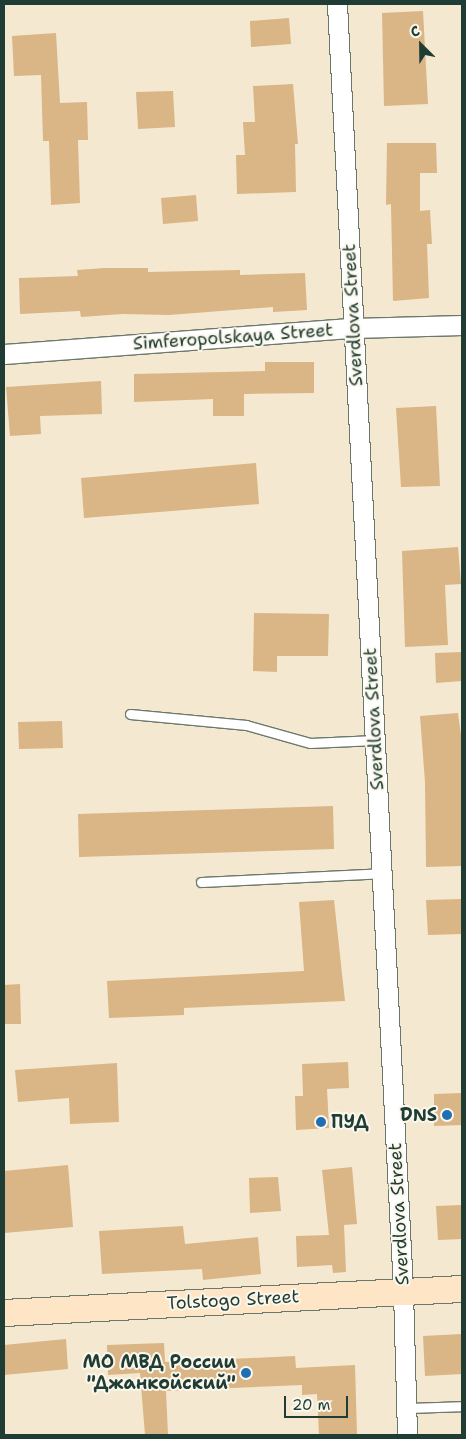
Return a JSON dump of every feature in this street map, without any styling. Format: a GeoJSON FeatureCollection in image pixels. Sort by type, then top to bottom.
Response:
{"type":"FeatureCollection","features":[{"type":"Feature","properties":{"kind":"main road","name":"Tolstogo Street"},"geometry":{"type":"LineString","coordinates":[[4,1313],[462,1289]]}},
{"type":"Feature","properties":{"kind":"street","name":"Sverdlova Street"},"geometry":{"type":"LineString","coordinates":[[337,4],[403,1291],[406,1435]]}},
{"type":"Feature","properties":{"kind":"street","name":"Simferopolskaya Street"},"geometry":{"type":"LineString","coordinates":[[4,354],[353,328],[462,325]]}},
{"type":"Feature","properties":{"kind":"lane"},"geometry":{"type":"LineString","coordinates":[[130,714],[246,725],[310,743],[375,740]]}},
{"type":"Feature","properties":{"kind":"lane"},"geometry":{"type":"LineString","coordinates":[[201,882],[382,873]]}},
{"type":"Feature","properties":{"kind":"lane"},"geometry":{"type":"LineString","coordinates":[[406,1408],[462,1406]]}},
{"type":"Feature","properties":{"kind":"building"},"geometry":{"type":"Polygon","coordinates":[[[423,11],[428,104],[384,106],[382,13],[423,11]]]}},
{"type":"Feature","properties":{"kind":"building"},"geometry":{"type":"Polygon","coordinates":[[[289,18],[291,44],[251,47],[250,21],[289,18]]]}},
{"type":"Feature","properties":{"kind":"building"},"geometry":{"type":"Polygon","coordinates":[[[56,33],[60,103],[87,102],[88,140],[78,140],[80,203],[51,205],[49,141],[43,141],[41,75],[14,76],[12,36],[56,33]]]}},
{"type":"Feature","properties":{"kind":"building"},"geometry":{"type":"Polygon","coordinates":[[[293,84],[298,144],[295,144],[296,192],[237,194],[236,155],[245,155],[243,122],[255,122],[253,86],[293,84]]]}},
{"type":"Feature","properties":{"kind":"building"},"geometry":{"type":"Polygon","coordinates":[[[173,91],[175,127],[138,129],[136,92],[173,91]]]}},
{"type":"Feature","properties":{"kind":"building"},"geometry":{"type":"Polygon","coordinates":[[[387,143],[436,143],[437,173],[420,173],[420,211],[430,210],[432,244],[427,244],[429,298],[393,301],[391,204],[386,205],[387,143]]]}},
{"type":"Feature","properties":{"kind":"building"},"geometry":{"type":"Polygon","coordinates":[[[196,195],[198,221],[163,224],[161,198],[196,195]]]}},
{"type":"Feature","properties":{"kind":"building"},"geometry":{"type":"Polygon","coordinates":[[[148,268],[148,272],[240,270],[240,275],[305,273],[307,310],[273,312],[273,307],[169,315],[123,314],[81,317],[80,311],[20,314],[19,278],[78,276],[77,270],[148,268]]]}},
{"type":"Feature","properties":{"kind":"building"},"geometry":{"type":"Polygon","coordinates":[[[265,362],[314,362],[314,393],[244,394],[244,416],[213,416],[213,399],[134,402],[134,374],[265,371],[265,362]]]}},
{"type":"Feature","properties":{"kind":"building"},"geometry":{"type":"Polygon","coordinates":[[[101,381],[102,414],[40,416],[41,434],[10,436],[6,387],[101,381]]]}},
{"type":"Feature","properties":{"kind":"building"},"geometry":{"type":"Polygon","coordinates":[[[436,406],[440,486],[401,487],[396,408],[436,406]]]}},
{"type":"Feature","properties":{"kind":"building"},"geometry":{"type":"Polygon","coordinates":[[[256,463],[259,504],[84,518],[81,478],[256,463]]]}},
{"type":"Feature","properties":{"kind":"building"},"geometry":{"type":"Polygon","coordinates":[[[458,547],[461,584],[445,585],[448,645],[405,647],[402,551],[458,547]]]}},
{"type":"Feature","properties":{"kind":"building"},"geometry":{"type":"Polygon","coordinates":[[[254,613],[329,614],[328,656],[277,656],[277,672],[253,671],[254,613]]]}},
{"type":"Feature","properties":{"kind":"building"},"geometry":{"type":"Polygon","coordinates":[[[462,652],[462,681],[436,683],[435,653],[462,652]]]}},
{"type":"Feature","properties":{"kind":"building"},"geometry":{"type":"Polygon","coordinates":[[[458,713],[462,743],[462,866],[426,867],[425,782],[420,716],[458,713]]]}},
{"type":"Feature","properties":{"kind":"building"},"geometry":{"type":"Polygon","coordinates":[[[62,721],[63,748],[19,749],[18,722],[62,721]]]}},
{"type":"Feature","properties":{"kind":"building"},"geometry":{"type":"Polygon","coordinates":[[[333,806],[334,849],[79,857],[78,814],[333,806]]]}},
{"type":"Feature","properties":{"kind":"building"},"geometry":{"type":"Polygon","coordinates":[[[462,899],[462,934],[428,935],[426,900],[462,899]]]}},
{"type":"Feature","properties":{"kind":"building"},"geometry":{"type":"Polygon","coordinates":[[[334,900],[345,1001],[184,1008],[184,1015],[109,1018],[107,981],[304,971],[299,902],[334,900]]]}},
{"type":"Feature","properties":{"kind":"building"},"geometry":{"type":"Polygon","coordinates":[[[20,984],[21,1024],[4,1024],[4,985],[20,984]]]}},
{"type":"Feature","properties":{"kind":"building"},"geometry":{"type":"Polygon","coordinates":[[[348,1062],[349,1088],[327,1089],[329,1128],[296,1130],[295,1096],[303,1096],[302,1064],[348,1062]]]}},
{"type":"Feature","properties":{"kind":"building"},"geometry":{"type":"Polygon","coordinates":[[[117,1063],[119,1122],[70,1124],[69,1098],[18,1102],[15,1070],[117,1063]]]}},
{"type":"Feature","properties":{"kind":"building"},"geometry":{"type":"Polygon","coordinates":[[[462,1093],[462,1125],[434,1126],[434,1094],[462,1093]]]}},
{"type":"Feature","properties":{"kind":"building"},"geometry":{"type":"Polygon","coordinates":[[[68,1165],[73,1227],[4,1233],[4,1171],[68,1165]]]}},
{"type":"Feature","properties":{"kind":"building"},"geometry":{"type":"Polygon","coordinates":[[[352,1167],[357,1224],[344,1225],[346,1272],[333,1273],[332,1265],[297,1267],[296,1236],[329,1235],[322,1170],[352,1167]]]}},
{"type":"Feature","properties":{"kind":"building"},"geometry":{"type":"Polygon","coordinates":[[[278,1177],[281,1211],[250,1213],[249,1178],[278,1177]]]}},
{"type":"Feature","properties":{"kind":"building"},"geometry":{"type":"Polygon","coordinates":[[[462,1205],[462,1239],[438,1240],[436,1206],[462,1205]]]}},
{"type":"Feature","properties":{"kind":"building"},"geometry":{"type":"Polygon","coordinates":[[[183,1226],[185,1244],[258,1237],[261,1274],[203,1280],[202,1269],[102,1274],[99,1231],[183,1226]]]}},
{"type":"Feature","properties":{"kind":"building"},"geometry":{"type":"Polygon","coordinates":[[[462,1334],[462,1374],[425,1376],[423,1336],[462,1334]]]}},
{"type":"Feature","properties":{"kind":"building"},"geometry":{"type":"Polygon","coordinates":[[[66,1339],[68,1369],[4,1375],[4,1345],[66,1339]]]}},
{"type":"Feature","properties":{"kind":"building"},"geometry":{"type":"Polygon","coordinates":[[[164,1343],[165,1362],[295,1356],[296,1368],[355,1365],[357,1435],[319,1435],[317,1394],[302,1395],[302,1385],[166,1391],[168,1435],[145,1435],[140,1373],[108,1375],[107,1345],[164,1343]]]}},
{"type":"Feature","properties":{"kind":"place","name":"DNS"},"geometry":{"type":"Point","coordinates":[447,1115]}},
{"type":"Feature","properties":{"kind":"place","name":"ПУД"},"geometry":{"type":"Point","coordinates":[321,1122]}},
{"type":"Feature","properties":{"kind":"place","name":"МО МВД России \"Джанкойский\""},"geometry":{"type":"Point","coordinates":[246,1373]}}]}
